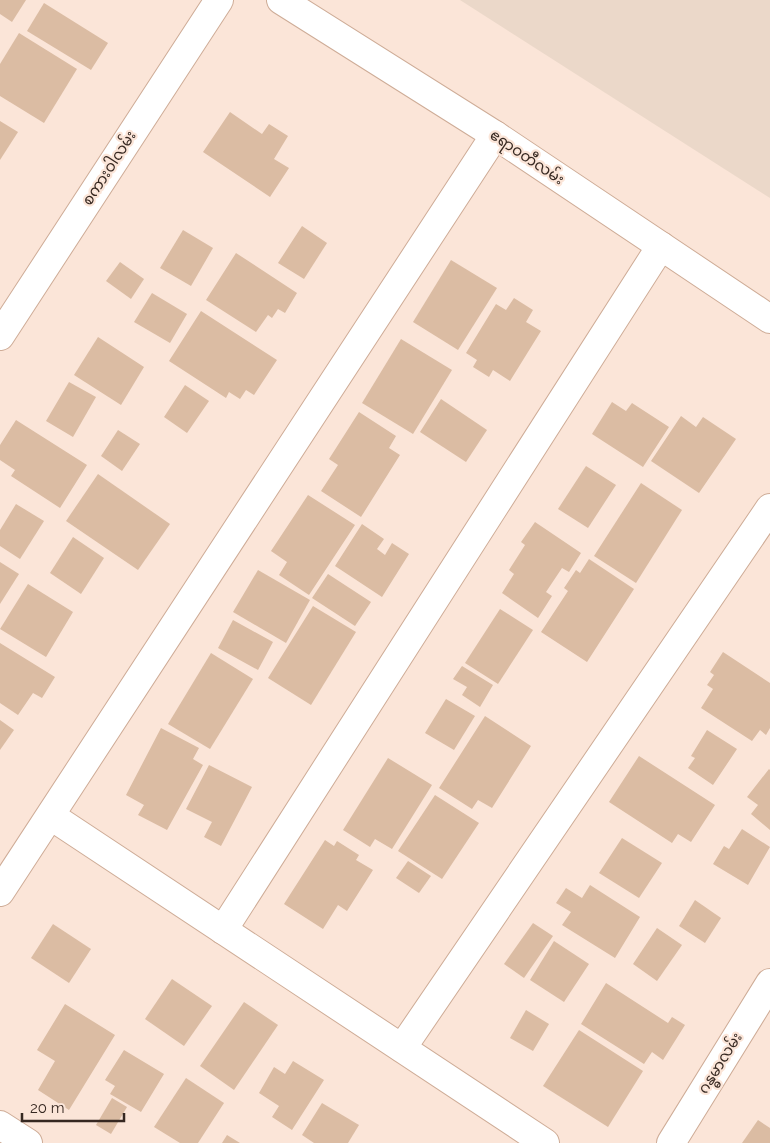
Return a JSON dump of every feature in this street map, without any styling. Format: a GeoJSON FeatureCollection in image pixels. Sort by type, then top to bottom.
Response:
{"type":"FeatureCollection","features":[{"type":"Feature","properties":{"kind":"street","name":"စကားဝါလမ်း"},"geometry":{"type":"LineString","coordinates":[[0,336],[219,0]]}},
{"type":"Feature","properties":{"kind":"street","name":"ဧရာဝတီလမ်း"},"geometry":{"type":"LineString","coordinates":[[281,0],[495,135],[770,319]]}},
{"type":"Feature","properties":{"kind":"street"},"geometry":{"type":"LineString","coordinates":[[0,892],[495,135]]}},
{"type":"Feature","properties":{"kind":"street"},"geometry":{"type":"LineString","coordinates":[[222,930],[661,246]]}},
{"type":"Feature","properties":{"kind":"street"},"geometry":{"type":"LineString","coordinates":[[402,1048],[770,508]]}},
{"type":"Feature","properties":{"kind":"street"},"geometry":{"type":"LineString","coordinates":[[50,816],[545,1143]]}},
{"type":"Feature","properties":{"kind":"street","name":"ဂန္ဓမာလမ်း"},"geometry":{"type":"LineString","coordinates":[[670,1143],[770,983]]}},
{"type":"Feature","properties":{"kind":"street"},"geometry":{"type":"LineString","coordinates":[[0,1125],[28,1143]]}},
{"type":"Feature","properties":{"kind":"shaded area"},"geometry":{"type":"Polygon","coordinates":[[[460,0],[770,0],[770,198],[460,0]]]}},
{"type":"Feature","properties":{"kind":"building"},"geometry":{"type":"Polygon","coordinates":[[[0,0],[26,0],[12,22],[0,14],[0,0]]]}},
{"type":"Feature","properties":{"kind":"building"},"geometry":{"type":"Polygon","coordinates":[[[44,3],[108,43],[91,70],[27,31],[44,3]]]}},
{"type":"Feature","properties":{"kind":"building"},"geometry":{"type":"Polygon","coordinates":[[[19,33],[77,69],[44,123],[0,96],[0,64],[19,33]]]}},
{"type":"Feature","properties":{"kind":"building"},"geometry":{"type":"Polygon","coordinates":[[[230,112],[262,134],[269,124],[288,136],[274,159],[289,168],[270,197],[203,152],[230,112]]]}},
{"type":"Feature","properties":{"kind":"building"},"geometry":{"type":"Polygon","coordinates":[[[0,121],[18,132],[0,160],[0,121]]]}},
{"type":"Feature","properties":{"kind":"building"},"geometry":{"type":"Polygon","coordinates":[[[302,226],[327,243],[304,279],[278,263],[302,226]]]}},
{"type":"Feature","properties":{"kind":"building"},"geometry":{"type":"Polygon","coordinates":[[[183,230],[213,248],[191,286],[160,268],[183,230]]]}},
{"type":"Feature","properties":{"kind":"building"},"geometry":{"type":"Polygon","coordinates":[[[236,253],[297,293],[285,313],[278,309],[272,318],[268,315],[256,332],[206,300],[236,253]]]}},
{"type":"Feature","properties":{"kind":"building"},"geometry":{"type":"Polygon","coordinates":[[[451,260],[497,288],[458,350],[413,322],[451,260]]]}},
{"type":"Feature","properties":{"kind":"building"},"geometry":{"type":"Polygon","coordinates":[[[120,262],[144,279],[131,299],[106,281],[120,262]]]}},
{"type":"Feature","properties":{"kind":"building"},"geometry":{"type":"Polygon","coordinates":[[[152,293],[187,314],[170,343],[134,322],[152,293]]]}},
{"type":"Feature","properties":{"kind":"building"},"geometry":{"type":"Polygon","coordinates":[[[514,298],[533,310],[526,322],[541,331],[510,381],[493,370],[489,377],[473,367],[477,360],[466,353],[496,304],[506,310],[514,298]]]}},
{"type":"Feature","properties":{"kind":"building"},"geometry":{"type":"Polygon","coordinates":[[[201,311],[277,360],[254,395],[246,390],[240,399],[229,392],[226,398],[169,361],[201,311]]]}},
{"type":"Feature","properties":{"kind":"building"},"geometry":{"type":"Polygon","coordinates":[[[98,337],[144,367],[121,405],[74,375],[98,337]]]}},
{"type":"Feature","properties":{"kind":"building"},"geometry":{"type":"Polygon","coordinates":[[[401,339],[452,370],[413,434],[362,403],[401,339]]]}},
{"type":"Feature","properties":{"kind":"building"},"geometry":{"type":"Polygon","coordinates":[[[69,382],[96,397],[73,437],[46,421],[69,382]]]}},
{"type":"Feature","properties":{"kind":"building"},"geometry":{"type":"Polygon","coordinates":[[[185,385],[209,401],[187,433],[164,417],[185,385]]]}},
{"type":"Feature","properties":{"kind":"building"},"geometry":{"type":"Polygon","coordinates":[[[441,399],[487,430],[466,462],[420,432],[441,399]]]}},
{"type":"Feature","properties":{"kind":"building"},"geometry":{"type":"Polygon","coordinates":[[[612,402],[626,411],[632,403],[669,427],[643,467],[592,434],[612,402]]]}},
{"type":"Feature","properties":{"kind":"building"},"geometry":{"type":"Polygon","coordinates":[[[359,412],[396,436],[389,448],[400,455],[361,517],[321,491],[338,465],[329,459],[359,412]]]}},
{"type":"Feature","properties":{"kind":"building"},"geometry":{"type":"Polygon","coordinates":[[[681,416],[696,427],[703,417],[736,439],[699,493],[651,461],[681,416]]]}},
{"type":"Feature","properties":{"kind":"building"},"geometry":{"type":"Polygon","coordinates":[[[16,420],[87,465],[60,508],[11,476],[15,470],[0,460],[0,445],[16,420]]]}},
{"type":"Feature","properties":{"kind":"building"},"geometry":{"type":"Polygon","coordinates":[[[118,430],[140,444],[122,471],[101,456],[118,430]]]}},
{"type":"Feature","properties":{"kind":"building"},"geometry":{"type":"Polygon","coordinates":[[[586,466],[616,485],[588,528],[558,509],[586,466]]]}},
{"type":"Feature","properties":{"kind":"building"},"geometry":{"type":"Polygon","coordinates":[[[98,474],[170,524],[138,570],[66,521],[98,474]]]}},
{"type":"Feature","properties":{"kind":"building"},"geometry":{"type":"Polygon","coordinates":[[[641,483],[682,510],[636,583],[594,556],[641,483]]]}},
{"type":"Feature","properties":{"kind":"building"},"geometry":{"type":"Polygon","coordinates":[[[308,495],[355,525],[309,595],[279,575],[287,562],[271,551],[308,495]]]}},
{"type":"Feature","properties":{"kind":"building"},"geometry":{"type":"Polygon","coordinates":[[[16,504],[44,521],[20,559],[0,546],[0,530],[16,504]]]}},
{"type":"Feature","properties":{"kind":"building"},"geometry":{"type":"Polygon","coordinates":[[[535,522],[581,553],[569,572],[562,568],[546,592],[552,596],[538,618],[502,593],[514,574],[509,570],[525,545],[521,542],[535,522]]]}},
{"type":"Feature","properties":{"kind":"building"},"geometry":{"type":"Polygon","coordinates":[[[362,524],[384,539],[377,549],[385,555],[392,543],[409,554],[382,597],[335,566],[362,524]]]}},
{"type":"Feature","properties":{"kind":"building"},"geometry":{"type":"Polygon","coordinates":[[[73,537],[104,558],[81,594],[50,573],[73,537]]]}},
{"type":"Feature","properties":{"kind":"building"},"geometry":{"type":"Polygon","coordinates":[[[589,559],[634,589],[587,662],[541,632],[568,591],[564,588],[576,570],[580,573],[589,559]]]}},
{"type":"Feature","properties":{"kind":"building"},"geometry":{"type":"Polygon","coordinates":[[[0,562],[19,574],[0,604],[0,562]]]}},
{"type":"Feature","properties":{"kind":"building"},"geometry":{"type":"Polygon","coordinates":[[[258,570],[310,600],[286,643],[233,612],[258,570]]]}},
{"type":"Feature","properties":{"kind":"building"},"geometry":{"type":"Polygon","coordinates":[[[328,574],[371,602],[355,626],[312,598],[328,574]]]}},
{"type":"Feature","properties":{"kind":"building"},"geometry":{"type":"Polygon","coordinates":[[[28,584],[73,612],[46,657],[0,629],[28,584]]]}},
{"type":"Feature","properties":{"kind":"building"},"geometry":{"type":"Polygon","coordinates":[[[313,606],[356,632],[311,705],[268,678],[313,606]]]}},
{"type":"Feature","properties":{"kind":"building"},"geometry":{"type":"Polygon","coordinates":[[[500,609],[533,630],[498,684],[465,663],[500,609]]]}},
{"type":"Feature","properties":{"kind":"building"},"geometry":{"type":"Polygon","coordinates":[[[233,620],[273,642],[258,670],[218,648],[233,620]]]}},
{"type":"Feature","properties":{"kind":"building"},"geometry":{"type":"Polygon","coordinates":[[[0,643],[55,677],[42,698],[33,693],[18,715],[0,703],[0,643]]]}},
{"type":"Feature","properties":{"kind":"building"},"geometry":{"type":"Polygon","coordinates":[[[723,652],[770,683],[770,728],[766,735],[760,730],[752,741],[701,708],[713,689],[707,685],[714,675],[710,672],[723,652]]]}},
{"type":"Feature","properties":{"kind":"building"},"geometry":{"type":"Polygon","coordinates":[[[211,653],[253,679],[210,749],[168,724],[211,653]]]}},
{"type":"Feature","properties":{"kind":"building"},"geometry":{"type":"Polygon","coordinates":[[[462,666],[493,685],[480,707],[462,695],[467,687],[453,679],[462,666]]]}},
{"type":"Feature","properties":{"kind":"building"},"geometry":{"type":"Polygon","coordinates":[[[446,699],[475,716],[454,750],[425,733],[446,699]]]}},
{"type":"Feature","properties":{"kind":"building"},"geometry":{"type":"Polygon","coordinates":[[[485,716],[531,746],[492,808],[478,800],[472,809],[439,788],[485,716]]]}},
{"type":"Feature","properties":{"kind":"building"},"geometry":{"type":"Polygon","coordinates":[[[0,720],[14,730],[0,750],[0,720]]]}},
{"type":"Feature","properties":{"kind":"building"},"geometry":{"type":"Polygon","coordinates":[[[161,728],[199,748],[193,759],[203,765],[167,830],[138,815],[144,805],[126,795],[161,728]]]}},
{"type":"Feature","properties":{"kind":"building"},"geometry":{"type":"Polygon","coordinates":[[[707,730],[737,749],[713,785],[688,768],[695,758],[691,756],[707,730]]]}},
{"type":"Feature","properties":{"kind":"building"},"geometry":{"type":"Polygon","coordinates":[[[639,756],[715,805],[691,842],[678,834],[672,843],[609,802],[639,756]]]}},
{"type":"Feature","properties":{"kind":"building"},"geometry":{"type":"Polygon","coordinates":[[[388,758],[432,785],[392,849],[375,839],[370,847],[343,830],[388,758]]]}},
{"type":"Feature","properties":{"kind":"building"},"geometry":{"type":"Polygon","coordinates":[[[209,765],[252,787],[221,846],[204,837],[212,822],[186,809],[209,765]]]}},
{"type":"Feature","properties":{"kind":"building"},"geometry":{"type":"Polygon","coordinates":[[[769,769],[770,830],[751,814],[758,805],[747,797],[769,769]]]}},
{"type":"Feature","properties":{"kind":"building"},"geometry":{"type":"Polygon","coordinates":[[[435,795],[479,823],[442,879],[398,851],[435,795]]]}},
{"type":"Feature","properties":{"kind":"building"},"geometry":{"type":"Polygon","coordinates":[[[742,829],[770,847],[748,885],[713,864],[724,846],[729,849],[742,829]]]}},
{"type":"Feature","properties":{"kind":"building"},"geometry":{"type":"Polygon","coordinates":[[[622,838],[662,863],[639,898],[599,873],[622,838]]]}},
{"type":"Feature","properties":{"kind":"building"},"geometry":{"type":"Polygon","coordinates":[[[325,840],[334,846],[337,841],[359,855],[356,860],[373,870],[347,911],[338,905],[323,929],[284,904],[325,840]]]}},
{"type":"Feature","properties":{"kind":"building"},"geometry":{"type":"Polygon","coordinates":[[[408,861],[431,876],[419,893],[396,878],[408,861]]]}},
{"type":"Feature","properties":{"kind":"building"},"geometry":{"type":"Polygon","coordinates":[[[590,885],[640,917],[615,958],[562,925],[571,912],[556,903],[566,888],[582,898],[590,885]]]}},
{"type":"Feature","properties":{"kind":"building"},"geometry":{"type":"Polygon","coordinates":[[[695,900],[721,918],[705,943],[679,926],[695,900]]]}},
{"type":"Feature","properties":{"kind":"building"},"geometry":{"type":"Polygon","coordinates":[[[533,923],[553,936],[524,978],[504,964],[533,923]]]}},
{"type":"Feature","properties":{"kind":"building"},"geometry":{"type":"Polygon","coordinates":[[[53,924],[91,949],[69,983],[31,958],[53,924]]]}},
{"type":"Feature","properties":{"kind":"building"},"geometry":{"type":"Polygon","coordinates":[[[657,928],[682,945],[657,981],[633,964],[657,928]]]}},
{"type":"Feature","properties":{"kind":"building"},"geometry":{"type":"Polygon","coordinates":[[[554,941],[589,964],[564,1002],[530,980],[554,941]]]}},
{"type":"Feature","properties":{"kind":"building"},"geometry":{"type":"Polygon","coordinates":[[[172,979],[212,1006],[184,1046],[145,1019],[172,979]]]}},
{"type":"Feature","properties":{"kind":"building"},"geometry":{"type":"Polygon","coordinates":[[[606,983],[668,1023],[672,1017],[685,1025],[663,1060],[652,1052],[644,1064],[581,1024],[606,983]]]}},
{"type":"Feature","properties":{"kind":"building"},"geometry":{"type":"Polygon","coordinates":[[[244,1002],[278,1025],[234,1090],[200,1066],[244,1002]]]}},
{"type":"Feature","properties":{"kind":"building"},"geometry":{"type":"Polygon","coordinates":[[[65,1004],[115,1035],[69,1110],[38,1090],[55,1061],[37,1050],[65,1004]]]}},
{"type":"Feature","properties":{"kind":"building"},"geometry":{"type":"Polygon","coordinates":[[[526,1010],[549,1024],[533,1051],[510,1038],[526,1010]]]}},
{"type":"Feature","properties":{"kind":"building"},"geometry":{"type":"Polygon","coordinates":[[[579,1030],[643,1071],[608,1127],[543,1086],[579,1030]]]}},
{"type":"Feature","properties":{"kind":"building"},"geometry":{"type":"Polygon","coordinates":[[[124,1050],[164,1074],[141,1112],[110,1094],[115,1086],[105,1080],[124,1050]]]}},
{"type":"Feature","properties":{"kind":"building"},"geometry":{"type":"Polygon","coordinates":[[[293,1061],[324,1080],[292,1130],[272,1117],[279,1106],[259,1093],[274,1067],[285,1074],[293,1061]]]}},
{"type":"Feature","properties":{"kind":"building"},"geometry":{"type":"Polygon","coordinates":[[[186,1078],[224,1103],[198,1143],[180,1143],[154,1127],[186,1078]]]}},
{"type":"Feature","properties":{"kind":"building"},"geometry":{"type":"Polygon","coordinates":[[[112,1098],[127,1107],[111,1134],[96,1125],[112,1098]]]}},
{"type":"Feature","properties":{"kind":"building"},"geometry":{"type":"Polygon","coordinates":[[[322,1103],[359,1125],[348,1143],[314,1143],[302,1135],[322,1103]]]}},
{"type":"Feature","properties":{"kind":"building"},"geometry":{"type":"Polygon","coordinates":[[[758,1120],[770,1128],[770,1143],[742,1143],[758,1120]]]}},
{"type":"Feature","properties":{"kind":"building"},"geometry":{"type":"Polygon","coordinates":[[[227,1135],[240,1143],[222,1143],[227,1135]]]}}]}
